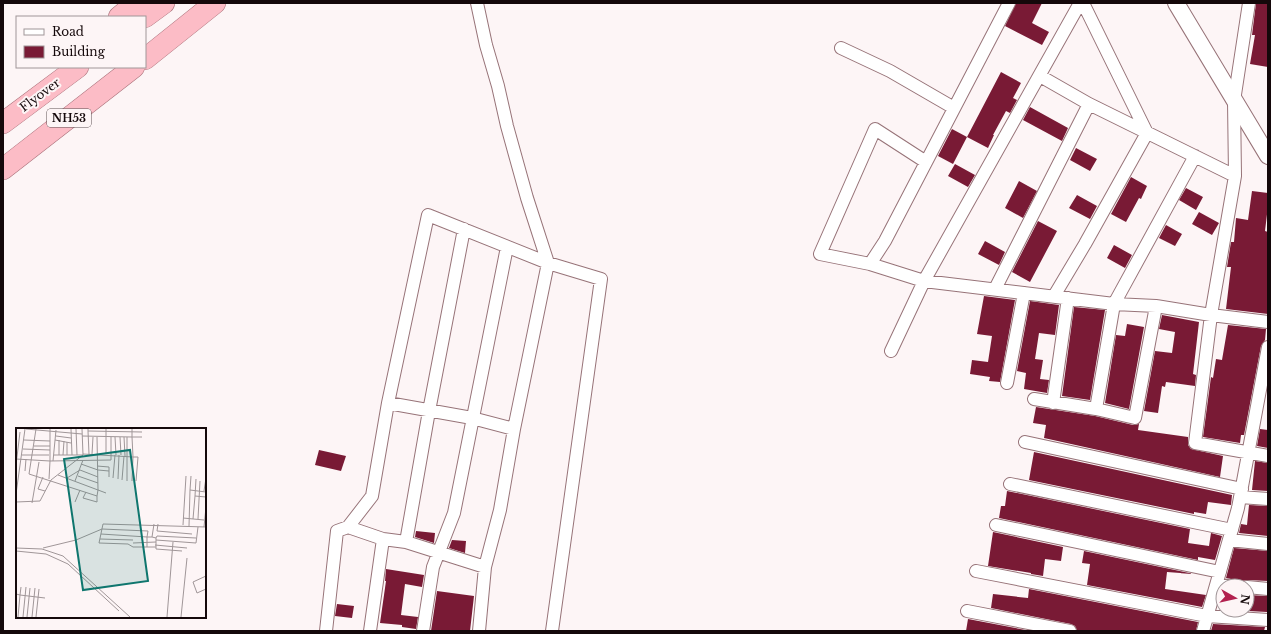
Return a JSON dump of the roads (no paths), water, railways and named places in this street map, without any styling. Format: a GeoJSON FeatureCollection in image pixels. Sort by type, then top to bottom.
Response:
{"type":"FeatureCollection","features":[{"type":"Feature","properties":{"kind":"highway"},"geometry":{"type":"LineString","coordinates":[[120,16],[136,3]]}},
{"type":"Feature","properties":{"kind":"highway"},"geometry":{"type":"LineString","coordinates":[[146,16],[164,3]]}},
{"type":"Feature","properties":{"kind":"highway"},"geometry":{"type":"LineString","coordinates":[[146,46],[202,3]]}},
{"type":"Feature","properties":{"kind":"highway"},"geometry":{"type":"LineString","coordinates":[[146,57],[215,3]]}},
{"type":"Feature","properties":{"kind":"highway"},"geometry":{"type":"LineString","coordinates":[[3,107],[54,68]]}},
{"type":"Feature","properties":{"kind":"highway","name":"Flyover"},"geometry":{"type":"LineString","coordinates":[[3,123],[77,68]]}},
{"type":"Feature","properties":{"kind":"highway","name":"Flyover"},"geometry":{"type":"LineString","coordinates":[[3,155],[117,68]]}},
{"type":"Feature","properties":{"kind":"highway","name":"NH53"},"geometry":{"type":"LineString","coordinates":[[3,169],[133,68]]}},
{"type":"Feature","properties":{"kind":"street"},"geometry":{"type":"LineString","coordinates":[[477,3],[486,45],[498,86],[507,126],[527,198],[548,263],[514,429],[500,510],[486,567],[479,631]]}},
{"type":"Feature","properties":{"kind":"street"},"geometry":{"type":"LineString","coordinates":[[870,264],[885,241],[1008,3]]}},
{"type":"Feature","properties":{"kind":"street"},"geometry":{"type":"LineString","coordinates":[[891,351],[924,280],[1082,3]]}},
{"type":"Feature","properties":{"kind":"street"},"geometry":{"type":"LineString","coordinates":[[1082,3],[1147,133]]}},
{"type":"Feature","properties":{"kind":"street"},"geometry":{"type":"LineString","coordinates":[[1176,3],[1268,156]]}},
{"type":"Feature","properties":{"kind":"street"},"geometry":{"type":"LineString","coordinates":[[1249,3],[1234,100],[1235,176],[1211,315],[1195,443],[1268,456]]}},
{"type":"Feature","properties":{"kind":"street"},"geometry":{"type":"LineString","coordinates":[[841,48],[890,71],[954,108]]}},
{"type":"Feature","properties":{"kind":"street"},"geometry":{"type":"LineString","coordinates":[[1040,76],[1089,104],[1235,176]]}},
{"type":"Feature","properties":{"kind":"street"},"geometry":{"type":"LineString","coordinates":[[995,289],[1089,104]]}},
{"type":"Feature","properties":{"kind":"street"},"geometry":{"type":"LineString","coordinates":[[926,162],[875,129],[820,254],[870,264],[924,280],[1114,304],[1156,306],[1268,322]]}},
{"type":"Feature","properties":{"kind":"street"},"geometry":{"type":"LineString","coordinates":[[1054,296],[1147,133]]}},
{"type":"Feature","properties":{"kind":"street"},"geometry":{"type":"LineString","coordinates":[[1096,409],[1114,304],[1195,156]]}},
{"type":"Feature","properties":{"kind":"street"},"geometry":{"type":"LineString","coordinates":[[326,631],[337,531],[348,527],[372,496],[388,403],[428,215],[548,263],[601,279],[552,631]]}},
{"type":"Feature","properties":{"kind":"street"},"geometry":{"type":"LineString","coordinates":[[406,542],[429,411],[464,229]]}},
{"type":"Feature","properties":{"kind":"street"},"geometry":{"type":"LineString","coordinates":[[423,631],[433,567],[454,513],[507,246]]}},
{"type":"Feature","properties":{"kind":"street"},"geometry":{"type":"LineString","coordinates":[[1007,383],[1024,293]]}},
{"type":"Feature","properties":{"kind":"street"},"geometry":{"type":"LineString","coordinates":[[1053,403],[1068,298]]}},
{"type":"Feature","properties":{"kind":"street"},"geometry":{"type":"LineString","coordinates":[[1034,399],[1096,409],[1135,418],[1156,306]]}},
{"type":"Feature","properties":{"kind":"street"},"geometry":{"type":"LineString","coordinates":[[1218,578],[1241,493],[1249,453],[1263,408],[1268,347]]}},
{"type":"Feature","properties":{"kind":"street"},"geometry":{"type":"LineString","coordinates":[[388,403],[472,418],[514,429]]}},
{"type":"Feature","properties":{"kind":"street"},"geometry":{"type":"LineString","coordinates":[[1025,442],[1268,499]]}},
{"type":"Feature","properties":{"kind":"street"},"geometry":{"type":"LineString","coordinates":[[1010,484],[1268,544]]}},
{"type":"Feature","properties":{"kind":"street"},"geometry":{"type":"LineString","coordinates":[[996,525],[1220,572]]}},
{"type":"Feature","properties":{"kind":"street"},"geometry":{"type":"LineString","coordinates":[[348,527],[383,540],[406,542],[486,567]]}},
{"type":"Feature","properties":{"kind":"street"},"geometry":{"type":"LineString","coordinates":[[370,631],[383,540]]}},
{"type":"Feature","properties":{"kind":"street"},"geometry":{"type":"LineString","coordinates":[[976,570],[1207,616],[1268,620]]}},
{"type":"Feature","properties":{"kind":"street"},"geometry":{"type":"LineString","coordinates":[[1203,631],[1215,588]]}},
{"type":"Feature","properties":{"kind":"street"},"geometry":{"type":"LineString","coordinates":[[1255,588],[1268,589]]}},
{"type":"Feature","properties":{"kind":"street"},"geometry":{"type":"LineString","coordinates":[[967,611],[1070,631]]}}]}
